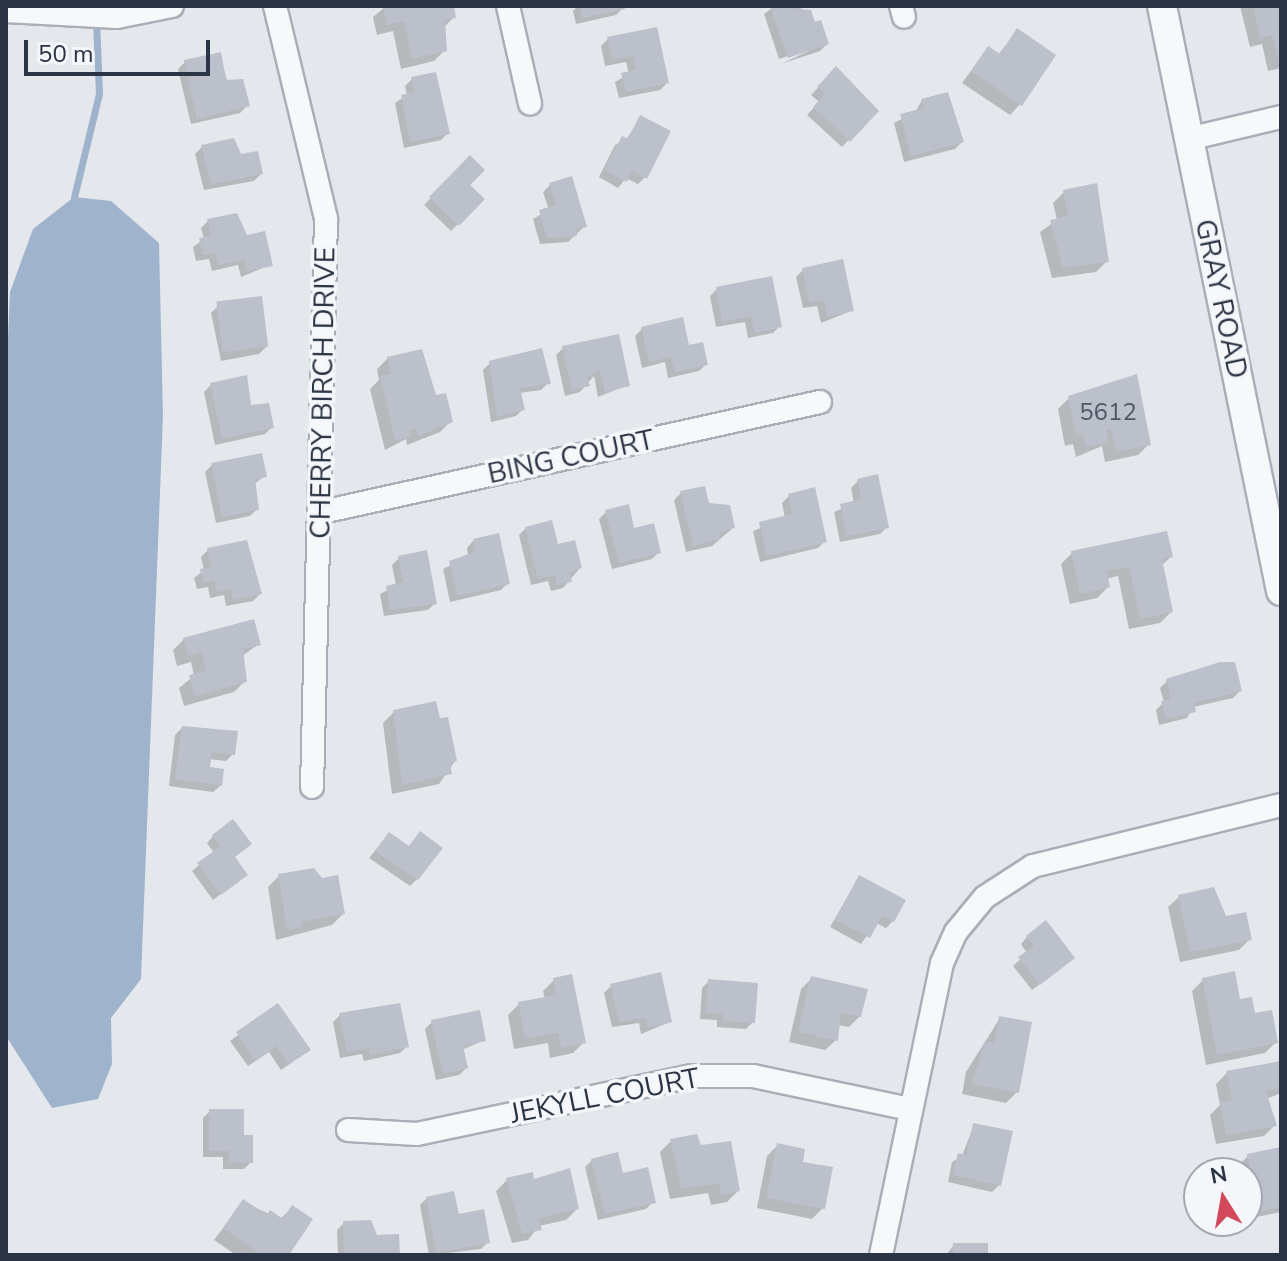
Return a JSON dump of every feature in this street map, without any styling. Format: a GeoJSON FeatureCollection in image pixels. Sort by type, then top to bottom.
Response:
{"type":"FeatureCollection","features":[{"type":"Feature","properties":{"kind":"street"},"geometry":{"type":"LineString","coordinates":[[6,11],[117,17],[172,6]]}},
{"type":"Feature","properties":{"kind":"street","name":"CHERRY BIRCH DRIVE"},"geometry":{"type":"LineString","coordinates":[[275,6],[326,219],[322,512],[312,787]]}},
{"type":"Feature","properties":{"kind":"street"},"geometry":{"type":"LineString","coordinates":[[508,6],[530,104]]}},
{"type":"Feature","properties":{"kind":"street","name":"GRAY ROAD"},"geometry":{"type":"LineString","coordinates":[[1162,6],[1281,591]]}},
{"type":"Feature","properties":{"kind":"street"},"geometry":{"type":"LineString","coordinates":[[1188,139],[1281,117]]}},
{"type":"Feature","properties":{"kind":"street","name":"BING COURT"},"geometry":{"type":"LineString","coordinates":[[322,512],[820,402]]}},
{"type":"Feature","properties":{"kind":"street"},"geometry":{"type":"LineString","coordinates":[[881,1255],[942,963],[956,932],[1003,883],[1065,856],[1281,805]]}},
{"type":"Feature","properties":{"kind":"street","name":"JEKYLL COURT"},"geometry":{"type":"LineString","coordinates":[[348,1130],[417,1134],[692,1076],[753,1076],[910,1109]]}},
{"type":"Feature","properties":{"kind":"water"},"geometry":{"type":"Polygon","coordinates":[[[74,197],[111,201],[159,243],[163,416],[141,979],[111,1018],[112,1064],[98,1099],[52,1108],[6,1036],[6,383],[10,292],[33,229],[74,197]]]}},
{"type":"Feature","properties":{"kind":"building"},"geometry":{"type":"Polygon","coordinates":[[[383,6],[454,6],[456,18],[445,20],[447,51],[412,59],[404,21],[387,25],[383,6]]]}},
{"type":"Feature","properties":{"kind":"building"},"geometry":{"type":"Polygon","coordinates":[[[580,6],[624,6],[625,9],[582,18],[580,6]]]}},
{"type":"Feature","properties":{"kind":"building"},"geometry":{"type":"Polygon","coordinates":[[[770,6],[811,10],[815,22],[821,20],[829,44],[788,58],[770,6]]]}},
{"type":"Feature","properties":{"kind":"building"},"geometry":{"type":"Polygon","coordinates":[[[1253,6],[1281,6],[1281,66],[1272,35],[1260,38],[1253,6]]]}},
{"type":"Feature","properties":{"kind":"building"},"geometry":{"type":"Polygon","coordinates":[[[657,27],[669,83],[626,92],[621,73],[636,70],[633,56],[612,60],[607,37],[657,27]]]}},
{"type":"Feature","properties":{"kind":"building"},"geometry":{"type":"Polygon","coordinates":[[[1017,28],[1056,55],[1022,106],[971,71],[988,46],[1000,54],[1017,28]]]}},
{"type":"Feature","properties":{"kind":"building"},"geometry":{"type":"Polygon","coordinates":[[[221,52],[226,80],[243,79],[250,106],[197,119],[184,60],[221,52]]]}},
{"type":"Feature","properties":{"kind":"building"},"geometry":{"type":"Polygon","coordinates":[[[836,66],[879,111],[850,142],[813,107],[825,94],[817,87],[836,66]]]}},
{"type":"Feature","properties":{"kind":"building"},"geometry":{"type":"Polygon","coordinates":[[[436,72],[450,134],[410,142],[401,95],[414,92],[411,77],[436,72]]]}},
{"type":"Feature","properties":{"kind":"building"},"geometry":{"type":"Polygon","coordinates":[[[948,92],[964,142],[911,156],[900,114],[924,108],[921,99],[948,92]]]}},
{"type":"Feature","properties":{"kind":"building"},"geometry":{"type":"Polygon","coordinates":[[[640,115],[671,131],[647,179],[632,171],[627,182],[604,170],[622,136],[628,139],[640,115]]]}},
{"type":"Feature","properties":{"kind":"building"},"geometry":{"type":"Polygon","coordinates":[[[234,138],[241,154],[258,151],[263,174],[211,184],[201,145],[234,138]]]}},
{"type":"Feature","properties":{"kind":"building"},"geometry":{"type":"Polygon","coordinates":[[[470,155],[485,170],[470,185],[485,199],[459,226],[429,197],[470,155]]]}},
{"type":"Feature","properties":{"kind":"building"},"geometry":{"type":"Polygon","coordinates":[[[572,176],[587,227],[575,230],[577,236],[547,238],[539,210],[556,205],[549,183],[572,176]]]}},
{"type":"Feature","properties":{"kind":"building"},"geometry":{"type":"Polygon","coordinates":[[[1097,183],[1109,262],[1063,268],[1050,220],[1068,216],[1063,190],[1097,183]]]}},
{"type":"Feature","properties":{"kind":"building"},"geometry":{"type":"Polygon","coordinates":[[[237,213],[247,235],[265,231],[273,266],[247,271],[245,260],[218,265],[215,253],[203,255],[199,238],[211,236],[207,219],[237,213]]]}},
{"type":"Feature","properties":{"kind":"building"},"geometry":{"type":"Polygon","coordinates":[[[843,259],[854,311],[827,317],[824,300],[809,303],[802,268],[843,259]]]}},
{"type":"Feature","properties":{"kind":"building"},"geometry":{"type":"Polygon","coordinates":[[[772,276],[782,327],[755,333],[751,316],[722,322],[716,287],[772,276]]]}},
{"type":"Feature","properties":{"kind":"building"},"geometry":{"type":"Polygon","coordinates":[[[262,296],[268,347],[223,352],[216,302],[262,296]]]}},
{"type":"Feature","properties":{"kind":"building"},"geometry":{"type":"Polygon","coordinates":[[[683,317],[689,345],[703,342],[708,365],[675,372],[671,357],[649,362],[641,327],[683,317]]]}},
{"type":"Feature","properties":{"kind":"building"},"geometry":{"type":"Polygon","coordinates":[[[619,334],[630,386],[605,392],[600,371],[587,377],[590,386],[572,390],[562,346],[619,334]]]}},
{"type":"Feature","properties":{"kind":"building"},"geometry":{"type":"Polygon","coordinates":[[[542,348],[551,384],[520,388],[525,410],[497,417],[489,361],[542,348]]]}},
{"type":"Feature","properties":{"kind":"building"},"geometry":{"type":"Polygon","coordinates":[[[422,349],[436,395],[446,393],[453,422],[418,436],[416,428],[409,430],[411,437],[395,440],[380,376],[391,374],[387,357],[422,349]]]}},
{"type":"Feature","properties":{"kind":"building"},"geometry":{"type":"Polygon","coordinates":[[[1137,374],[1151,445],[1116,452],[1111,429],[1106,430],[1108,443],[1086,447],[1084,435],[1076,436],[1068,396],[1137,374]]]}},
{"type":"Feature","properties":{"kind":"building"},"geometry":{"type":"Polygon","coordinates":[[[247,375],[251,405],[269,403],[274,428],[222,439],[210,383],[247,375]]]}},
{"type":"Feature","properties":{"kind":"building"},"geometry":{"type":"Polygon","coordinates":[[[262,453],[267,477],[255,479],[259,510],[222,517],[211,463],[262,453]]]}},
{"type":"Feature","properties":{"kind":"building"},"geometry":{"type":"Polygon","coordinates":[[[878,474],[889,528],[847,536],[840,504],[861,499],[857,479],[878,474]]]}},
{"type":"Feature","properties":{"kind":"building"},"geometry":{"type":"Polygon","coordinates":[[[705,486],[709,503],[730,505],[735,528],[719,532],[721,539],[693,546],[680,491],[705,486]]]}},
{"type":"Feature","properties":{"kind":"building"},"geometry":{"type":"Polygon","coordinates":[[[815,487],[827,542],[767,556],[759,522],[792,514],[788,494],[815,487]]]}},
{"type":"Feature","properties":{"kind":"building"},"geometry":{"type":"Polygon","coordinates":[[[629,504],[634,528],[654,523],[661,553],[619,563],[605,510],[629,504]]]}},
{"type":"Feature","properties":{"kind":"building"},"geometry":{"type":"Polygon","coordinates":[[[552,520],[558,544],[575,540],[582,568],[569,572],[572,582],[557,585],[555,575],[538,579],[525,527],[552,520]]]}},
{"type":"Feature","properties":{"kind":"building"},"geometry":{"type":"Polygon","coordinates":[[[1167,531],[1173,557],[1162,559],[1173,612],[1140,619],[1129,567],[1107,571],[1110,587],[1080,594],[1071,551],[1167,531]]]}},
{"type":"Feature","properties":{"kind":"building"},"geometry":{"type":"Polygon","coordinates":[[[499,533],[510,584],[457,596],[449,561],[475,552],[473,539],[499,533]]]}},
{"type":"Feature","properties":{"kind":"building"},"geometry":{"type":"Polygon","coordinates":[[[247,540],[262,594],[233,600],[231,589],[217,592],[214,581],[203,583],[200,569],[211,567],[207,548],[247,540]]]}},
{"type":"Feature","properties":{"kind":"building"},"geometry":{"type":"Polygon","coordinates":[[[427,550],[437,604],[390,610],[386,586],[403,582],[398,556],[427,550]]]}},
{"type":"Feature","properties":{"kind":"building"},"geometry":{"type":"Polygon","coordinates":[[[254,619],[261,645],[243,649],[247,682],[195,696],[189,675],[206,671],[201,652],[188,656],[183,638],[254,619]]]}},
{"type":"Feature","properties":{"kind":"building"},"geometry":{"type":"Polygon","coordinates":[[[1220,662],[1235,662],[1242,691],[1194,703],[1196,712],[1166,719],[1161,701],[1171,699],[1166,679],[1220,662]]]}},
{"type":"Feature","properties":{"kind":"building"},"geometry":{"type":"Polygon","coordinates":[[[436,701],[440,718],[448,717],[457,761],[450,763],[452,774],[402,785],[393,710],[436,701]]]}},
{"type":"Feature","properties":{"kind":"building"},"geometry":{"type":"Polygon","coordinates":[[[182,726],[238,731],[235,755],[212,752],[210,767],[224,769],[222,786],[175,779],[182,726]]]}},
{"type":"Feature","properties":{"kind":"building"},"geometry":{"type":"Polygon","coordinates":[[[233,819],[252,844],[235,857],[248,875],[221,895],[197,863],[221,846],[212,835],[233,819]]]}},
{"type":"Feature","properties":{"kind":"building"},"geometry":{"type":"Polygon","coordinates":[[[420,831],[443,848],[418,880],[375,851],[389,832],[409,846],[420,831]]]}},
{"type":"Feature","properties":{"kind":"building"},"geometry":{"type":"Polygon","coordinates":[[[314,868],[322,878],[338,875],[345,914],[301,922],[302,927],[287,930],[278,874],[314,868]]]}},
{"type":"Feature","properties":{"kind":"building"},"geometry":{"type":"Polygon","coordinates":[[[859,875],[906,900],[894,922],[882,916],[870,938],[835,920],[859,875]]]}},
{"type":"Feature","properties":{"kind":"building"},"geometry":{"type":"Polygon","coordinates":[[[1214,887],[1226,916],[1246,912],[1252,940],[1190,952],[1178,895],[1214,887]]]}},
{"type":"Feature","properties":{"kind":"building"},"geometry":{"type":"Polygon","coordinates":[[[1046,920],[1075,958],[1040,985],[1018,957],[1034,946],[1026,936],[1046,920]]]}},
{"type":"Feature","properties":{"kind":"building"},"geometry":{"type":"Polygon","coordinates":[[[1235,971],[1240,999],[1252,997],[1255,1013],[1272,1010],[1278,1043],[1217,1055],[1202,978],[1235,971]]]}},
{"type":"Feature","properties":{"kind":"building"},"geometry":{"type":"Polygon","coordinates":[[[661,972],[672,1022],[648,1028],[646,1018],[619,1022],[610,984],[661,972]]]}},
{"type":"Feature","properties":{"kind":"building"},"geometry":{"type":"Polygon","coordinates":[[[572,974],[586,1043],[561,1048],[558,1033],[525,1039],[518,1002],[556,995],[553,978],[572,974]]]}},
{"type":"Feature","properties":{"kind":"building"},"geometry":{"type":"Polygon","coordinates":[[[811,976],[868,989],[861,1017],[841,1013],[838,1041],[798,1032],[811,976]]]}},
{"type":"Feature","properties":{"kind":"building"},"geometry":{"type":"Polygon","coordinates":[[[708,979],[758,983],[755,1023],[723,1021],[723,1013],[706,1013],[708,979]]]}},
{"type":"Feature","properties":{"kind":"building"},"geometry":{"type":"Polygon","coordinates":[[[278,1003],[311,1050],[289,1064],[276,1046],[255,1061],[236,1032],[278,1003]]]}},
{"type":"Feature","properties":{"kind":"building"},"geometry":{"type":"Polygon","coordinates":[[[400,1003],[409,1047],[370,1055],[369,1048],[347,1052],[339,1013],[400,1003]]]}},
{"type":"Feature","properties":{"kind":"building"},"geometry":{"type":"Polygon","coordinates":[[[480,1010],[486,1041],[463,1046],[468,1068],[443,1074],[431,1020],[480,1010]]]}},
{"type":"Feature","properties":{"kind":"building"},"geometry":{"type":"Polygon","coordinates":[[[999,1016],[1032,1022],[1019,1093],[972,1084],[985,1041],[994,1043],[999,1016]]]}},
{"type":"Feature","properties":{"kind":"building"},"geometry":{"type":"Polygon","coordinates":[[[1281,1061],[1281,1089],[1266,1091],[1277,1126],[1226,1135],[1220,1102],[1232,1100],[1226,1071],[1281,1061]]]}},
{"type":"Feature","properties":{"kind":"building"},"geometry":{"type":"Polygon","coordinates":[[[209,1109],[244,1109],[244,1135],[253,1135],[253,1163],[229,1163],[229,1151],[209,1151],[209,1109]]]}},
{"type":"Feature","properties":{"kind":"building"},"geometry":{"type":"Polygon","coordinates":[[[973,1123],[1013,1131],[1001,1186],[953,1175],[958,1153],[967,1155],[973,1123]]]}},
{"type":"Feature","properties":{"kind":"building"},"geometry":{"type":"Polygon","coordinates":[[[697,1134],[701,1145],[731,1141],[740,1191],[721,1195],[719,1183],[681,1189],[670,1139],[697,1134]]]}},
{"type":"Feature","properties":{"kind":"building"},"geometry":{"type":"Polygon","coordinates":[[[777,1143],[805,1149],[803,1162],[833,1167],[825,1209],[766,1198],[777,1143]]]}},
{"type":"Feature","properties":{"kind":"building"},"geometry":{"type":"Polygon","coordinates":[[[1281,1147],[1281,1207],[1263,1211],[1263,1157],[1248,1157],[1247,1154],[1281,1147]]]}},
{"type":"Feature","properties":{"kind":"building"},"geometry":{"type":"Polygon","coordinates":[[[618,1152],[623,1173],[648,1167],[656,1203],[605,1214],[591,1159],[618,1152]]]}},
{"type":"Feature","properties":{"kind":"building"},"geometry":{"type":"Polygon","coordinates":[[[570,1168],[579,1209],[539,1218],[542,1230],[522,1234],[506,1178],[533,1172],[534,1179],[570,1168]]]}},
{"type":"Feature","properties":{"kind":"building"},"geometry":{"type":"Polygon","coordinates":[[[454,1191],[459,1214],[484,1209],[490,1243],[436,1253],[426,1197],[454,1191]]]}},
{"type":"Feature","properties":{"kind":"building"},"geometry":{"type":"Polygon","coordinates":[[[243,1199],[267,1215],[270,1210],[283,1219],[292,1205],[313,1219],[289,1255],[262,1255],[223,1228],[243,1199]]]}},
{"type":"Feature","properties":{"kind":"building"},"geometry":{"type":"Polygon","coordinates":[[[371,1220],[377,1235],[399,1234],[400,1255],[344,1255],[343,1221],[371,1220]]]}},
{"type":"Feature","properties":{"kind":"building"},"geometry":{"type":"Polygon","coordinates":[[[953,1243],[988,1243],[988,1255],[953,1255],[953,1243]]]}},
{"type":"Feature","properties":{"kind":"waterway"},"geometry":{"type":"LineString","coordinates":[[74,197],[99,94],[96,18]]}}]}
